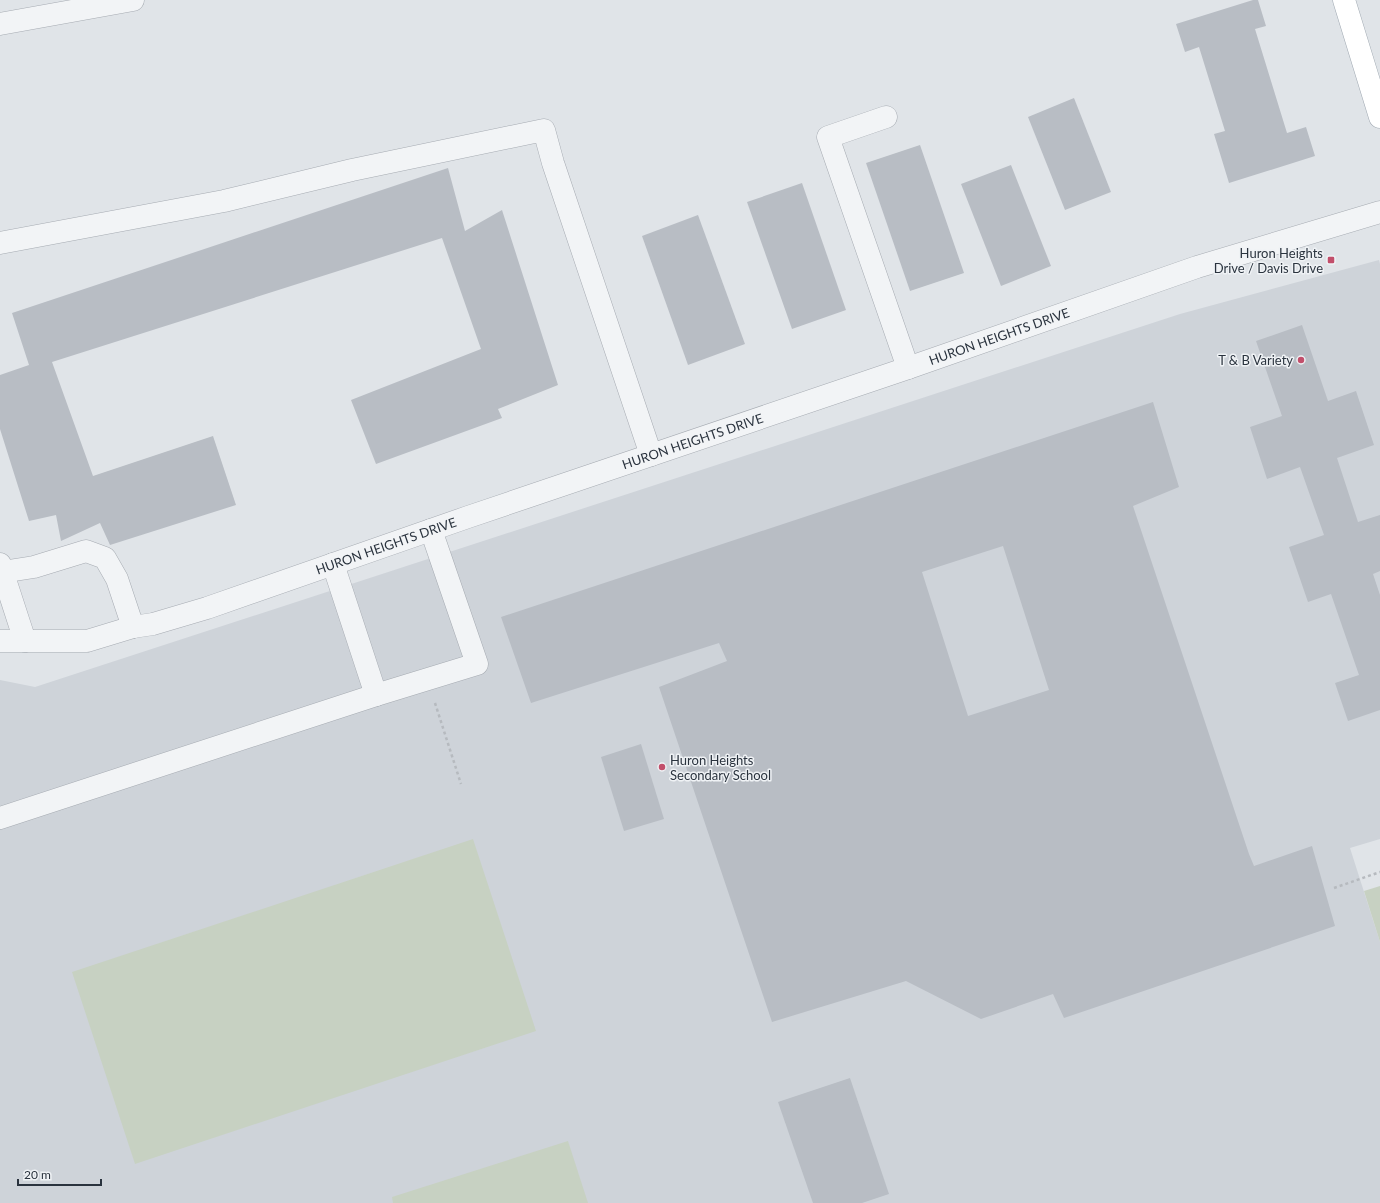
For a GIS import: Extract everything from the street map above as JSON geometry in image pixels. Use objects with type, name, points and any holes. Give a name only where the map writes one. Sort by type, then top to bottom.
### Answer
[{"type":"main road","points":[[1344,0],[1380,118]]},
{"type":"street","points":[[0,24],[133,0]]},
{"type":"street","points":[[886,117],[828,137],[908,368]]},
{"type":"street","points":[[0,243],[224,201],[352,170],[544,130],[553,163],[651,455]]},
{"type":"street","name":"HURON HEIGHTS DRIVE","points":[[0,641],[87,641],[133,627],[153,624],[207,608],[431,530],[908,368],[1197,267],[1380,212]]},
{"type":"street","points":[[0,818],[376,695],[477,664],[431,530]]},
{"type":"street","points":[[25,641],[1,568],[34,567],[86,551],[104,558],[117,579],[133,627]]},
{"type":"street","points":[[333,564],[376,695]]},
{"type":"path","points":[[441,722],[461,784]]},
{"type":"path","points":[[1334,888],[1380,872]]},
{"type":"shaded area","name":"Huron Heights Secondary School","points":[[1379,260],[1380,839],[1350,848],[1380,942],[1380,1203],[0,1203],[0,680],[35,687],[1180,314]]},
{"type":"green space","points":[[473,839],[536,1031],[135,1164],[72,972]]},
{"type":"green space","points":[[1380,886],[1380,942],[1364,891]]},
{"type":"green space","points":[[568,1141],[588,1203],[393,1203],[392,1197]]},
{"type":"building","points":[[1253,0],[1258,0],[1266,26],[1255,29],[1287,133],[1306,127],[1315,156],[1229,183],[1214,134],[1225,131],[1199,47],[1185,52],[1176,24]]},
{"type":"building","points":[[1074,98],[1111,192],[1065,210],[1028,117]]},
{"type":"building","points":[[920,145],[964,273],[910,291],[866,163]]},
{"type":"building","points":[[1011,165],[1051,266],[1001,286],[961,184]]},
{"type":"building","points":[[448,168],[465,231],[502,210],[558,385],[498,409],[502,418],[376,464],[351,400],[481,349],[442,238],[52,362],[93,476],[213,436],[236,505],[110,545],[100,523],[61,541],[56,515],[29,521],[0,429],[0,375],[29,365],[12,313]]},
{"type":"building","points":[[802,183],[846,310],[792,329],[747,202]]},
{"type":"building","points":[[698,215],[745,344],[688,365],[642,236]]},
{"type":"building","points":[[1302,325],[1328,401],[1356,391],[1374,445],[1337,458],[1358,522],[1380,515],[1380,571],[1373,574],[1380,595],[1380,710],[1348,721],[1335,683],[1359,675],[1331,594],[1308,602],[1289,547],[1324,535],[1300,467],[1267,479],[1250,427],[1282,416],[1256,341]]},
{"type":"building","points":[[1153,402],[1179,487],[1133,506],[1249,854],[1254,866],[1312,846],[1335,926],[1064,1018],[1053,994],[981,1019],[906,981],[772,1022],[659,687],[727,661],[719,643],[531,703],[501,617]],"holes":[[[1003,546],[1049,690],[968,716],[922,572]]]},
{"type":"building","points":[[641,744],[664,819],[624,831],[601,757]]},
{"type":"building","points":[[850,1078],[889,1194],[862,1203],[813,1203],[778,1102]]},
{"type":"place","name":"Huron Heights Drive / Davis Drive","points":[[1331,260]]},
{"type":"place","name":"T & B Variety","points":[[1301,360]]},
{"type":"place","name":"Huron Heights Secondary School","points":[[662,767]]}]
